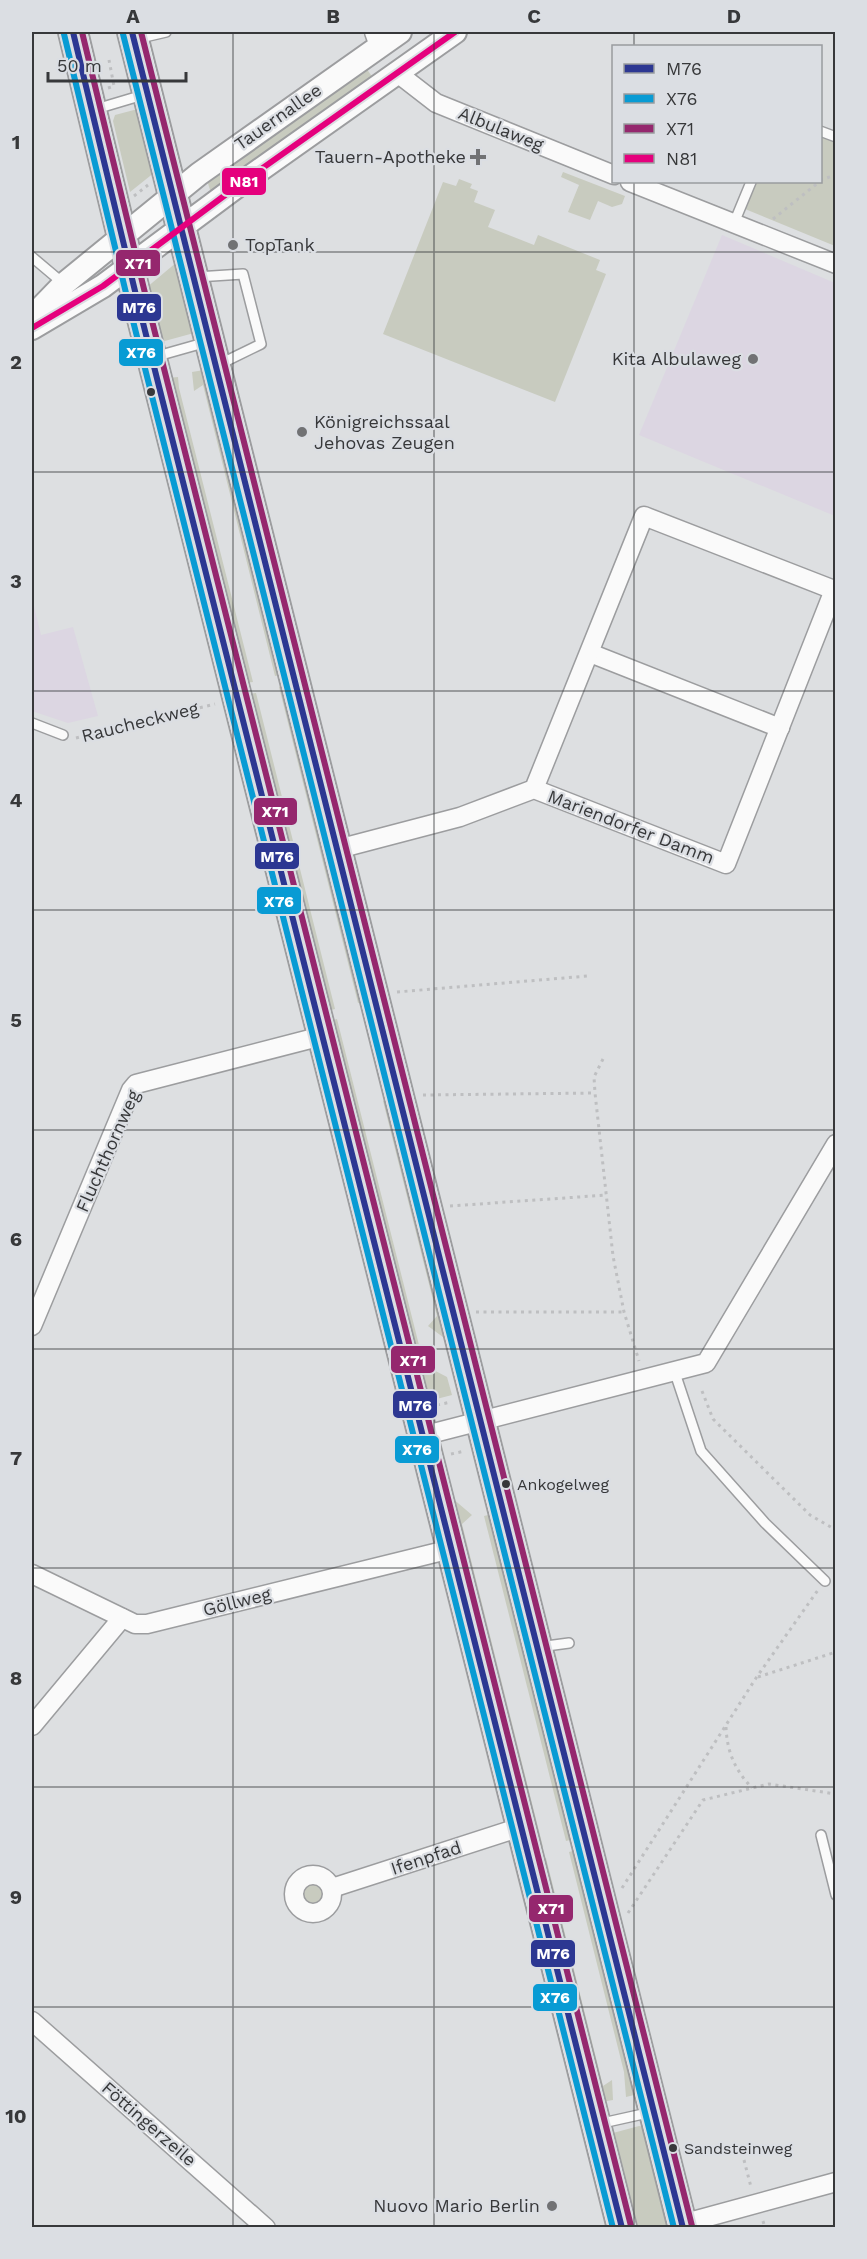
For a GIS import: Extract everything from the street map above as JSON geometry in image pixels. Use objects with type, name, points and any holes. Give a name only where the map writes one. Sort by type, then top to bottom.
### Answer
[{"type":"main road","points":[[72,32],[621,2228]]},
{"type":"main road","points":[[133,36],[148,94],[165,186],[181,228],[194,277],[683,2226]]},
{"type":"street","name":"Tauernallee","points":[[32,317],[64,284],[122,236],[165,186],[259,130],[377,39],[400,32]]},
{"type":"street","name":"Tauernallee","points":[[32,328],[97,290],[396,72],[455,32]]},
{"type":"street","points":[[377,39],[396,72]]},
{"type":"street","name":"Albulaweg","points":[[396,72],[436,103],[612,174]]},
{"type":"street","points":[[632,183],[836,264]]},
{"type":"street","name":"Mariendorfer Damm","points":[[338,849],[460,817],[534,789],[726,864],[834,590],[644,516],[534,789]]},
{"type":"street","points":[[590,653],[780,728]]},
{"type":"street","name":"Fluchthornweg","points":[[32,1326],[131,1090],[136,1084],[322,1036]]},
{"type":"street","points":[[422,1436],[706,1364],[836,1144]]},
{"type":"street","name":"Göllweg","points":[[32,1574],[135,1624],[147,1624],[451,1549]]},
{"type":"street","points":[[32,1726],[122,1618]]},
{"type":"street","name":"Ifenpfad","points":[[332,1888],[521,1827]]},
{"type":"street","name":"Föttingerzeile","points":[[32,2021],[266,2228]]},
{"type":"street","points":[[683,2226],[836,2182]]},
{"type":"lane","points":[[133,36],[166,32]]},
{"type":"lane","points":[[93,110],[148,94]]},
{"type":"lane","points":[[734,224],[751,183]]},
{"type":"lane","points":[[32,256],[64,284]]},
{"type":"lane","points":[[152,357],[213,354],[261,344],[243,274],[194,277]]},
{"type":"lane","name":"Raucheckweg","points":[[32,723],[63,735]]},
{"type":"lane","points":[[675,1373],[701,1451],[765,1523],[825,1581]]},
{"type":"lane","points":[[537,1647],[569,1643]]},
{"type":"lane","points":[[821,1835],[836,1895]]},
{"type":"lane","points":[[596,2125],[654,2111]]},
{"type":"path","points":[[109,60],[114,86]]},
{"type":"path","points":[[767,223],[817,183]]},
{"type":"path","points":[[132,197],[165,186]]},
{"type":"path","name":"Raucheckweg","points":[[63,735],[74,739],[216,704]]},
{"type":"path","points":[[395,992],[588,976]]},
{"type":"path","points":[[603,1059],[594,1077],[613,1256],[624,1312],[639,1361]]},
{"type":"path","points":[[422,1095],[595,1093]]},
{"type":"path","points":[[449,1206],[607,1195]]},
{"type":"path","points":[[476,1312],[624,1312]]},
{"type":"path","points":[[702,1391],[713,1419],[810,1515],[836,1530]]},
{"type":"path","points":[[427,1408],[454,1401]]},
{"type":"path","points":[[448,1455],[466,1450]]},
{"type":"path","points":[[621,1889],[756,1678],[825,1581]]},
{"type":"path","points":[[756,1678],[836,1652]]},
{"type":"path","points":[[726,1725],[732,1761],[752,1788]]},
{"type":"path","points":[[627,1915],[703,1800],[769,1784],[836,1794]]},
{"type":"path","points":[[744,2160],[751,2187]]},
{"type":"path","points":[[763,2221],[765,2228]]},
{"type":"shaded area","points":[[364,65],[373,78],[211,193],[206,177]]},
{"type":"shaded area","points":[[138,110],[155,172],[130,192],[113,121],[115,115]]},
{"type":"shaded area","points":[[822,136],[835,142],[835,246],[745,209],[756,183],[822,183]]},
{"type":"shaded area","points":[[563,172],[625,196],[622,204],[612,207],[598,201],[590,220],[568,212],[579,185],[561,177]]},
{"type":"shaded area","points":[[459,179],[472,184],[470,188],[478,191],[474,202],[495,210],[488,227],[534,245],[538,235],[600,260],[596,270],[606,274],[555,402],[383,334],[443,182],[456,186]]},
{"type":"shaded area","name":"Kita Albulaweg","points":[[722,235],[835,283],[835,516],[639,435]]},
{"type":"shaded area","points":[[177,262],[194,333],[161,342],[146,288]]},
{"type":"shaded area","points":[[204,370],[281,675],[275,676],[203,385],[194,391],[192,372]]},
{"type":"shaded area","points":[[178,377],[253,682],[245,683],[168,378]]},
{"type":"shaded area","points":[[32,598],[41,635],[73,627],[98,716],[68,723],[32,711]]},
{"type":"shaded area","points":[[284,685],[364,1002],[358,1003],[279,687]]},
{"type":"shaded area","points":[[256,693],[335,1009],[327,1011],[248,694]]},
{"type":"shaded area","points":[[337,1019],[424,1365],[447,1377],[452,1395],[425,1402],[330,1021]]},
{"type":"shaded area","points":[[388,1100],[447,1340],[428,1326],[437,1316],[383,1101]]},
{"type":"shaded area","points":[[452,1498],[472,1515],[462,1524],[543,1847],[537,1848]]},
{"type":"shaded area","points":[[492,1514],[574,1839],[566,1841],[484,1516]]},
{"type":"shaded area","points":[[576,1850],[638,2094],[626,2097],[624,2072],[569,1852]]},
{"type":"shaded area","points":[[546,1858],[603,2086],[612,2080],[613,2100],[601,2102],[540,1859]]},
{"type":"shaded area","points":[[313,1884],[321,1887],[324,1895],[321,1903],[313,1906],[305,1903],[302,1895],[305,1887]]},
{"type":"shaded area","points":[[639,2126],[645,2127],[672,2227],[633,2227],[613,2133]]},
{"type":"transit line","name":"M76","points":[[73,32],[135,291],[622,2228]]},
{"type":"transit line","name":"X71","points":[[82,32],[144,289],[631,2226]]},
{"type":"transit line","name":"M76","points":[[132,32],[683,2228]]},
{"type":"transit line","name":"X71","points":[[141,32],[692,2226]]},
{"type":"transit line","name":"N81","points":[[32,328],[103,286],[240,184],[455,32]]},
{"type":"transit line","name":"X76","points":[[64,34],[126,293],[613,2228]]},
{"type":"transit line","name":"X76","points":[[123,34],[674,2228]]},
{"type":"place","name":"Tauern-Apotheke","points":[[478,157]]},
{"type":"place","name":"TopTank","points":[[233,245]]},
{"type":"place","name":"Kita Albulaweg","points":[[753,359]]},
{"type":"place","name":"Königreichssaal Jehovas Zeugen","points":[[302,432]]},
{"type":"place","name":"Ankogelweg","points":[[506,1484]]},
{"type":"place","name":"Sandsteinweg","points":[[673,2148]]},
{"type":"place","name":"Nuovo Mario Berlin","points":[[552,2206]]}]
